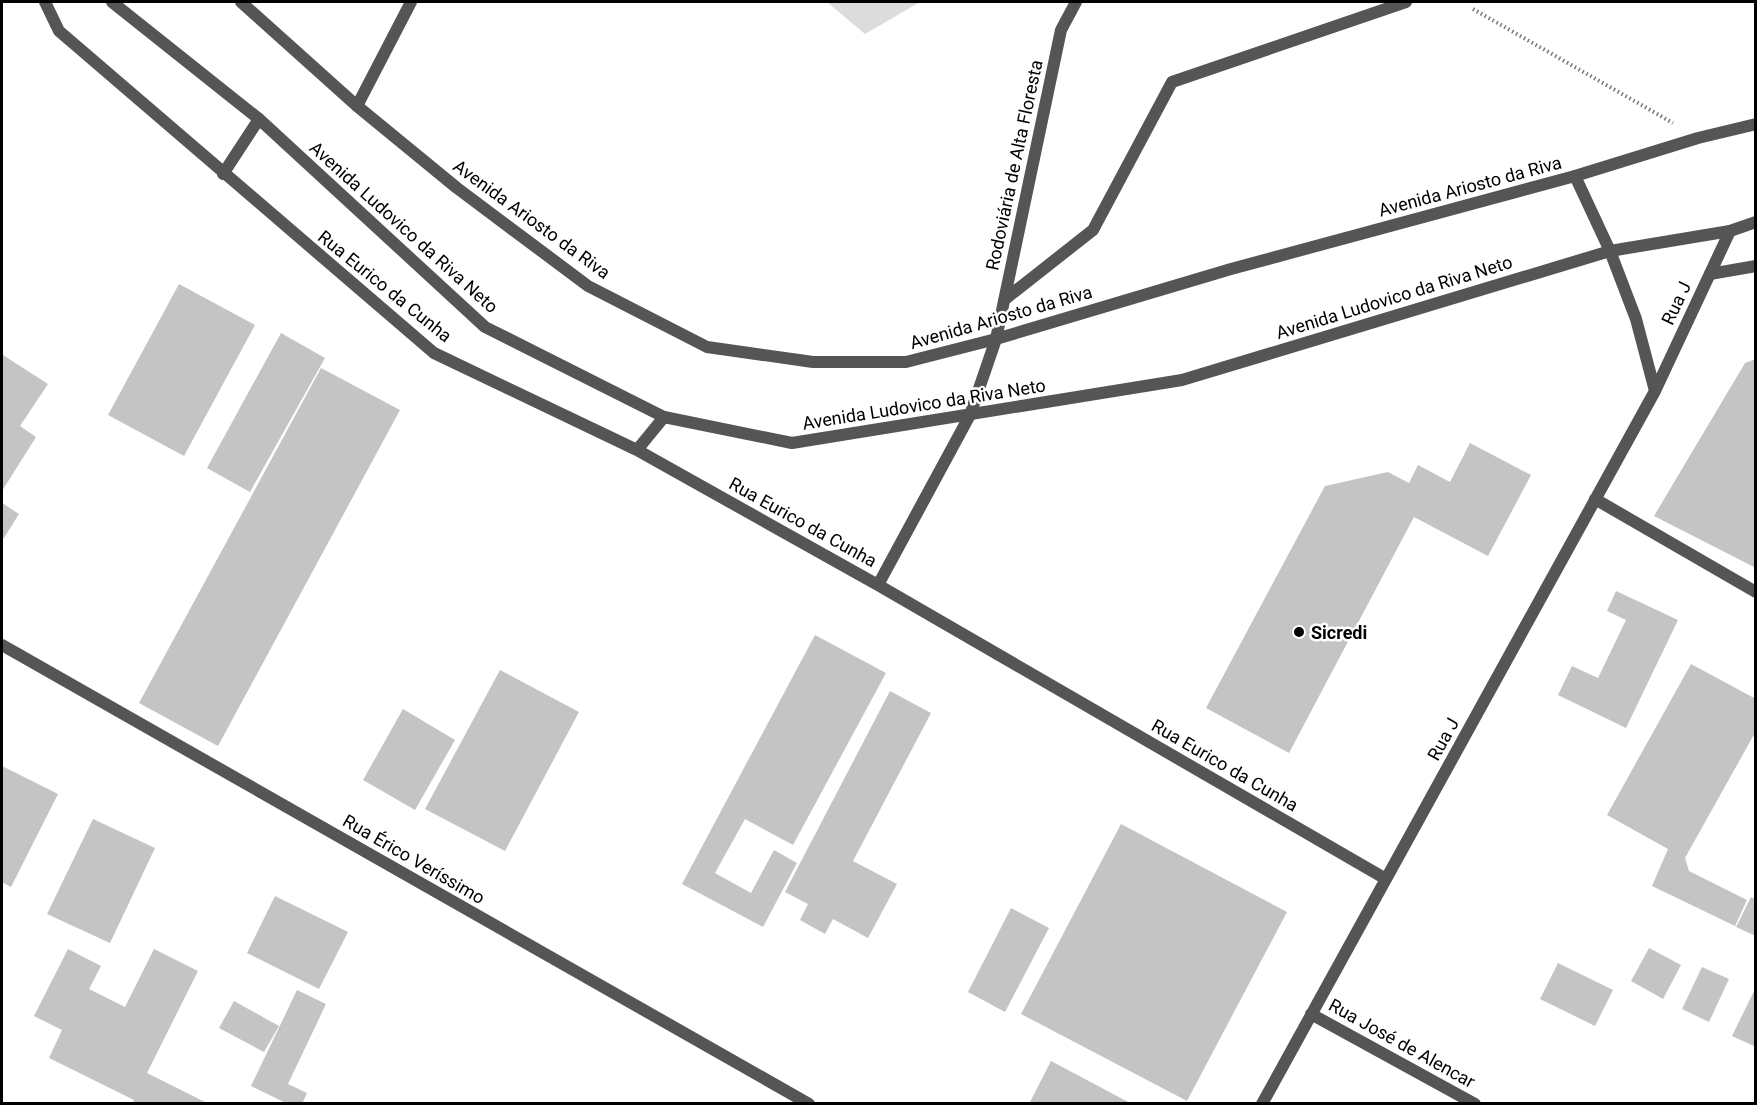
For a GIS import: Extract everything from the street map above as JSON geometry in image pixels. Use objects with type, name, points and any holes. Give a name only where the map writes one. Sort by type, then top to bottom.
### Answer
[{"type":"street","name":"Rua Eurico da Cunha","points":[[45,2],[59,31],[434,353],[637,450],[878,585],[1386,879]]},
{"type":"street","name":"Avenida Ludovico da Riva Neto","points":[[112,2],[259,119],[484,327],[664,417],[792,443],[1182,380],[1610,251],[1730,231],[1755,222]]},
{"type":"street","name":"Avenida Ariosto da Riva","points":[[241,2],[357,106],[457,188],[588,286],[707,347],[813,362],[906,362],[996,339],[1231,269],[1575,177],[1698,138],[1755,124]]},
{"type":"street","points":[[357,106],[411,2]]},
{"type":"street","name":"Rodoviária de Alta Floresta","points":[[878,585],[970,415],[996,339],[1061,30],[1076,2]]},
{"type":"street","points":[[1004,300],[1093,230],[1172,82],[1406,2]]},
{"type":"street","points":[[223,174],[259,119]]},
{"type":"street","name":"Rua J","points":[[1575,177],[1610,251],[1636,319],[1655,391]]},
{"type":"street","name":"Rua J","points":[[1262,1104],[1655,391],[1730,231]]},
{"type":"street","points":[[1710,274],[1755,266]]},
{"type":"street","points":[[637,450],[664,417]]},
{"type":"street","points":[[1595,499],[1755,592]]},
{"type":"street","name":"Rua Érico Veríssimo","points":[[2,645],[809,1104]]},
{"type":"street","name":"Rua José de Alencar","points":[[1311,1014],[1475,1104]]},
{"type":"path","points":[[1473,9],[1698,138]]},
{"type":"shaded area","points":[[827,2],[920,2],[865,34]]},
{"type":"building","points":[[179,284],[255,325],[184,456],[108,415]]},
{"type":"building","points":[[281,333],[325,358],[250,492],[207,468]]},
{"type":"building","points":[[3,355],[48,384],[20,426],[36,437],[2,491]]},
{"type":"building","points":[[1756,359],[1756,568],[1654,516],[1745,363]]},
{"type":"building","points":[[321,368],[400,410],[218,746],[139,703]]},
{"type":"building","name":"Sicredi","points":[[1470,443],[1531,475],[1488,556],[1414,517],[1289,753],[1206,708],[1325,486],[1388,472],[1409,483],[1418,465],[1450,482]]},
{"type":"building","points":[[2,503],[19,514],[2,541]]},
{"type":"building","points":[[1616,591],[1678,620],[1626,728],[1558,695],[1572,666],[1598,678],[1626,620],[1607,611]]},
{"type":"building","points":[[815,635],[886,673],[793,845],[745,819],[715,873],[751,893],[774,850],[797,863],[763,927],[682,884]]},
{"type":"building","points":[[1691,664],[1756,699],[1756,731],[1685,858],[1689,871],[1747,900],[1735,926],[1652,886],[1668,849],[1607,815]]},
{"type":"building","points":[[500,670],[579,712],[505,851],[425,809]]},
{"type":"building","points":[[890,691],[931,713],[853,861],[897,884],[868,938],[833,919],[825,934],[800,920],[808,904],[785,892]]},
{"type":"building","points":[[403,709],[455,740],[415,810],[363,780]]},
{"type":"building","points":[[2,766],[58,794],[11,887],[2,882]]},
{"type":"building","points":[[93,819],[155,848],[110,943],[47,914]]},
{"type":"building","points":[[1121,824],[1287,912],[1187,1101],[1021,1014]]},
{"type":"building","points":[[275,896],[348,932],[319,989],[247,953]]},
{"type":"building","points":[[1751,897],[1756,900],[1756,936],[1736,927]]},
{"type":"building","points":[[1011,908],[1049,928],[1005,1012],[968,992]]},
{"type":"building","points":[[1649,948],[1681,965],[1663,999],[1631,981]]},
{"type":"building","points":[[68,949],[101,966],[89,989],[125,1007],[154,949],[198,971],[147,1073],[209,1104],[132,1104],[134,1100],[49,1058],[62,1030],[34,1016]]},
{"type":"building","points":[[1558,963],[1613,990],[1595,1026],[1540,999]]},
{"type":"building","points":[[1702,967],[1729,979],[1709,1022],[1682,1009]]},
{"type":"building","points":[[1756,987],[1756,1047],[1732,1036]]},
{"type":"building","points":[[297,990],[326,1004],[288,1084],[307,1093],[302,1104],[288,1104],[251,1086]]},
{"type":"building","points":[[234,1001],[279,1026],[264,1052],[219,1028]]},
{"type":"building","points":[[1051,1061],[1132,1104],[1029,1104]]},
{"type":"place","name":"Sicredi","points":[[1299,632]]}]
